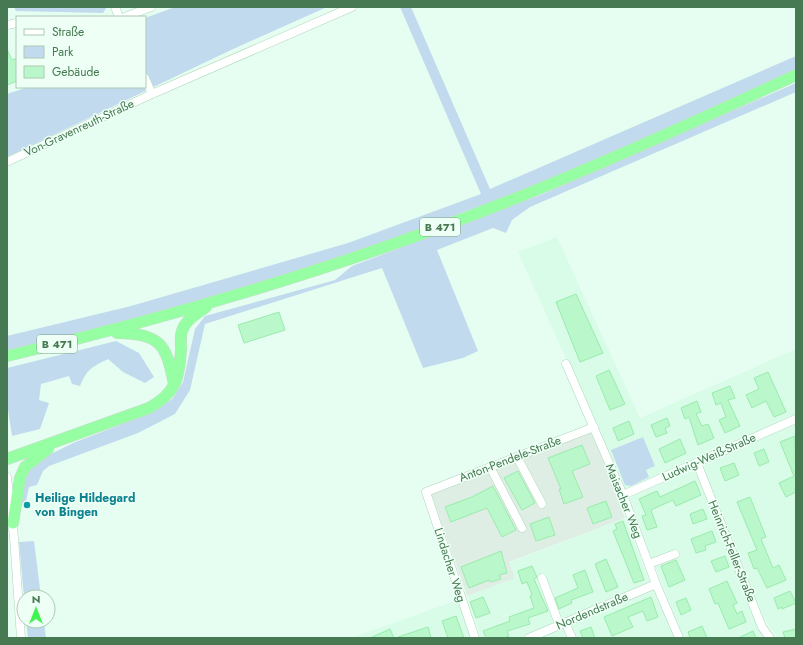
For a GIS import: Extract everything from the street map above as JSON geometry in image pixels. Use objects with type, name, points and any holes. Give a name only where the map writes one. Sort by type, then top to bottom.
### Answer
[{"type":"highway","name":"B 471","points":[[7,356],[108,332],[211,303],[285,281],[397,243],[541,188],[796,75]]},
{"type":"highway","points":[[7,459],[149,408],[162,401],[170,392],[179,372],[182,331],[188,321],[211,303]]},
{"type":"highway","points":[[108,332],[145,335],[159,343],[167,354],[174,385]]},
{"type":"highway","points":[[13,523],[20,478],[25,467],[56,442]]},
{"type":"street","points":[[128,16],[151,7]]},
{"type":"street","name":"Von-Gravenreuth-Straße","points":[[7,162],[152,94],[352,7]]},
{"type":"street","points":[[146,80],[152,94]]},
{"type":"street","name":"Maisacher Weg","points":[[566,364],[623,495],[656,584],[679,638]]},
{"type":"street","name":"Ludwig-Weiß-Straße","points":[[623,495],[796,420]]},
{"type":"street","name":"Anton-Pendele-Straße","points":[[426,492],[594,427]]},
{"type":"street","points":[[517,456],[542,504]]},
{"type":"street","name":"Heinrich-Feller-Straße","points":[[697,463],[762,627],[770,638]]},
{"type":"street","points":[[490,467],[522,528]]},
{"type":"street","points":[[7,477],[13,523],[21,638]]},
{"type":"street","name":"Lindacher Weg","points":[[426,492],[475,638]]},
{"type":"street","points":[[649,564],[675,554]]},
{"type":"street","points":[[542,578],[562,623],[572,638]]},
{"type":"street","name":"Nordendstraße","points":[[529,638],[656,584]]},
{"type":"shaded area","points":[[557,237],[640,418],[796,349],[796,414],[626,492],[518,252]]},
{"type":"shaded area","points":[[796,422],[796,638],[777,638],[764,618],[701,464]]},
{"type":"shaded area","points":[[592,431],[625,518],[509,562],[515,578],[467,596],[431,493]]},
{"type":"shaded area","points":[[696,468],[765,638],[684,638],[680,630],[628,498]]},
{"type":"shaded area","points":[[625,518],[650,582],[520,638],[481,638],[467,596],[515,578],[509,563]]},
{"type":"shaded area","points":[[654,589],[675,638],[577,638],[571,624]]},
{"type":"shaded area","points":[[458,600],[471,638],[351,638]]},
{"type":"shaded area","points":[[562,627],[566,638],[535,638]]},
{"type":"green space","points":[[14,7],[107,7],[103,13],[16,11]]},
{"type":"green space","points":[[175,7],[327,7],[231,50],[7,157],[7,94],[25,88],[146,88],[146,18]]},
{"type":"green space","points":[[400,7],[411,7],[490,189],[796,56],[796,71],[538,184],[346,256],[217,297],[7,352],[7,336],[131,306],[348,243],[481,194]]},
{"type":"green space","points":[[796,83],[796,92],[530,207],[512,220],[506,233],[493,228],[437,250],[478,351],[463,358],[423,368],[382,268],[205,324],[190,390],[175,414],[138,433],[49,466],[43,471],[37,485],[29,487],[25,505],[21,507],[26,471],[47,456],[73,443],[151,413],[172,399],[183,382],[195,329],[205,316],[335,280],[352,266],[543,194]]},
{"type":"green space","points":[[116,341],[139,353],[154,377],[145,383],[123,372],[108,359],[91,369],[85,376],[80,386],[72,384],[69,376],[41,384],[39,400],[49,403],[40,429],[12,436],[7,403],[7,368]]},
{"type":"green space","points":[[643,437],[655,466],[646,470],[649,477],[631,486],[625,485],[611,450]]},
{"type":"green space","points":[[34,541],[40,589],[23,589],[19,542]]},
{"type":"green space","points":[[27,629],[45,629],[46,638],[28,638]]},
{"type":"building","points":[[7,49],[12,60],[16,58],[16,81],[7,85]]},
{"type":"building","points":[[576,294],[603,353],[580,362],[556,302]]},
{"type":"building","points":[[279,312],[285,330],[244,343],[238,325]]},
{"type":"building","points":[[609,370],[625,404],[610,410],[596,376]]},
{"type":"building","points":[[768,372],[786,412],[774,417],[766,401],[752,408],[746,395],[759,389],[754,378]]},
{"type":"building","points":[[730,386],[735,398],[728,400],[740,426],[725,433],[719,420],[726,417],[721,403],[716,405],[712,393]]},
{"type":"building","points":[[697,401],[701,412],[696,414],[702,426],[708,424],[714,438],[698,445],[689,417],[685,419],[681,408]]},
{"type":"building","points":[[667,418],[670,426],[665,428],[667,433],[656,437],[651,425]]},
{"type":"building","points":[[629,421],[634,434],[618,441],[613,428]]},
{"type":"building","points":[[795,436],[796,492],[786,497],[779,483],[794,476],[780,442]]},
{"type":"building","points":[[680,439],[686,453],[665,463],[659,449]]},
{"type":"building","points":[[582,445],[590,464],[572,471],[583,497],[564,504],[559,489],[561,489],[548,458]]},
{"type":"building","points":[[764,449],[769,462],[759,466],[754,453]]},
{"type":"building","points":[[734,463],[739,475],[725,481],[720,468]]},
{"type":"building","points":[[518,471],[535,503],[522,510],[504,478]]},
{"type":"building","points":[[695,481],[701,495],[676,506],[673,500],[651,510],[657,527],[647,530],[642,516],[646,515],[639,499],[657,491],[660,497]]},
{"type":"building","points":[[493,486],[516,530],[502,537],[487,508],[451,522],[445,507],[472,497]]},
{"type":"building","points":[[750,497],[766,537],[761,539],[773,568],[779,565],[786,580],[767,588],[757,568],[754,569],[748,553],[757,550],[737,502]]},
{"type":"building","points":[[606,501],[612,517],[593,524],[587,508]]},
{"type":"building","points":[[703,509],[707,519],[693,524],[690,514]]},
{"type":"building","points":[[549,517],[555,535],[536,541],[530,524]]},
{"type":"building","points":[[623,521],[644,580],[634,583],[613,531],[617,529],[615,524]]},
{"type":"building","points":[[712,531],[716,542],[705,546],[706,550],[696,553],[691,539]]},
{"type":"building","points":[[501,551],[507,573],[499,575],[501,579],[490,582],[489,580],[469,588],[461,567]]},
{"type":"building","points":[[725,556],[729,567],[716,572],[711,561]]},
{"type":"building","points":[[606,559],[618,587],[606,592],[595,564]]},
{"type":"building","points":[[676,560],[685,580],[669,587],[661,566]]},
{"type":"building","points":[[532,566],[537,577],[534,579],[548,611],[528,618],[530,624],[507,631],[509,636],[504,638],[486,638],[483,631],[510,621],[509,617],[534,608],[530,596],[532,595],[527,582],[522,584],[518,571]]},
{"type":"building","points":[[585,570],[593,592],[571,600],[572,603],[559,609],[555,598],[578,588],[573,575]]},
{"type":"building","points":[[727,581],[737,603],[733,605],[737,614],[742,611],[746,622],[729,629],[718,603],[715,604],[709,589]]},
{"type":"building","points":[[790,591],[796,603],[782,609],[782,607],[778,609],[774,598]]},
{"type":"building","points":[[483,597],[490,613],[476,618],[470,602]]},
{"type":"building","points":[[651,597],[658,617],[647,621],[643,611],[628,617],[633,627],[612,636],[604,617]]},
{"type":"building","points":[[686,598],[691,610],[681,615],[676,602]]},
{"type":"building","points":[[456,616],[464,638],[448,638],[442,621]]},
{"type":"building","points":[[702,626],[707,638],[690,638],[688,632]]},
{"type":"building","points":[[428,627],[431,638],[398,637]]},
{"type":"building","points":[[591,627],[595,638],[583,638],[580,631]]},
{"type":"building","points":[[390,629],[394,638],[370,638]]},
{"type":"building","points":[[796,629],[796,638],[785,638],[783,632]]},
{"type":"building","points":[[753,631],[756,638],[738,638]]},
{"type":"place","name":"Heilige Hildegard von Bingen","points":[[27,505]]}]
